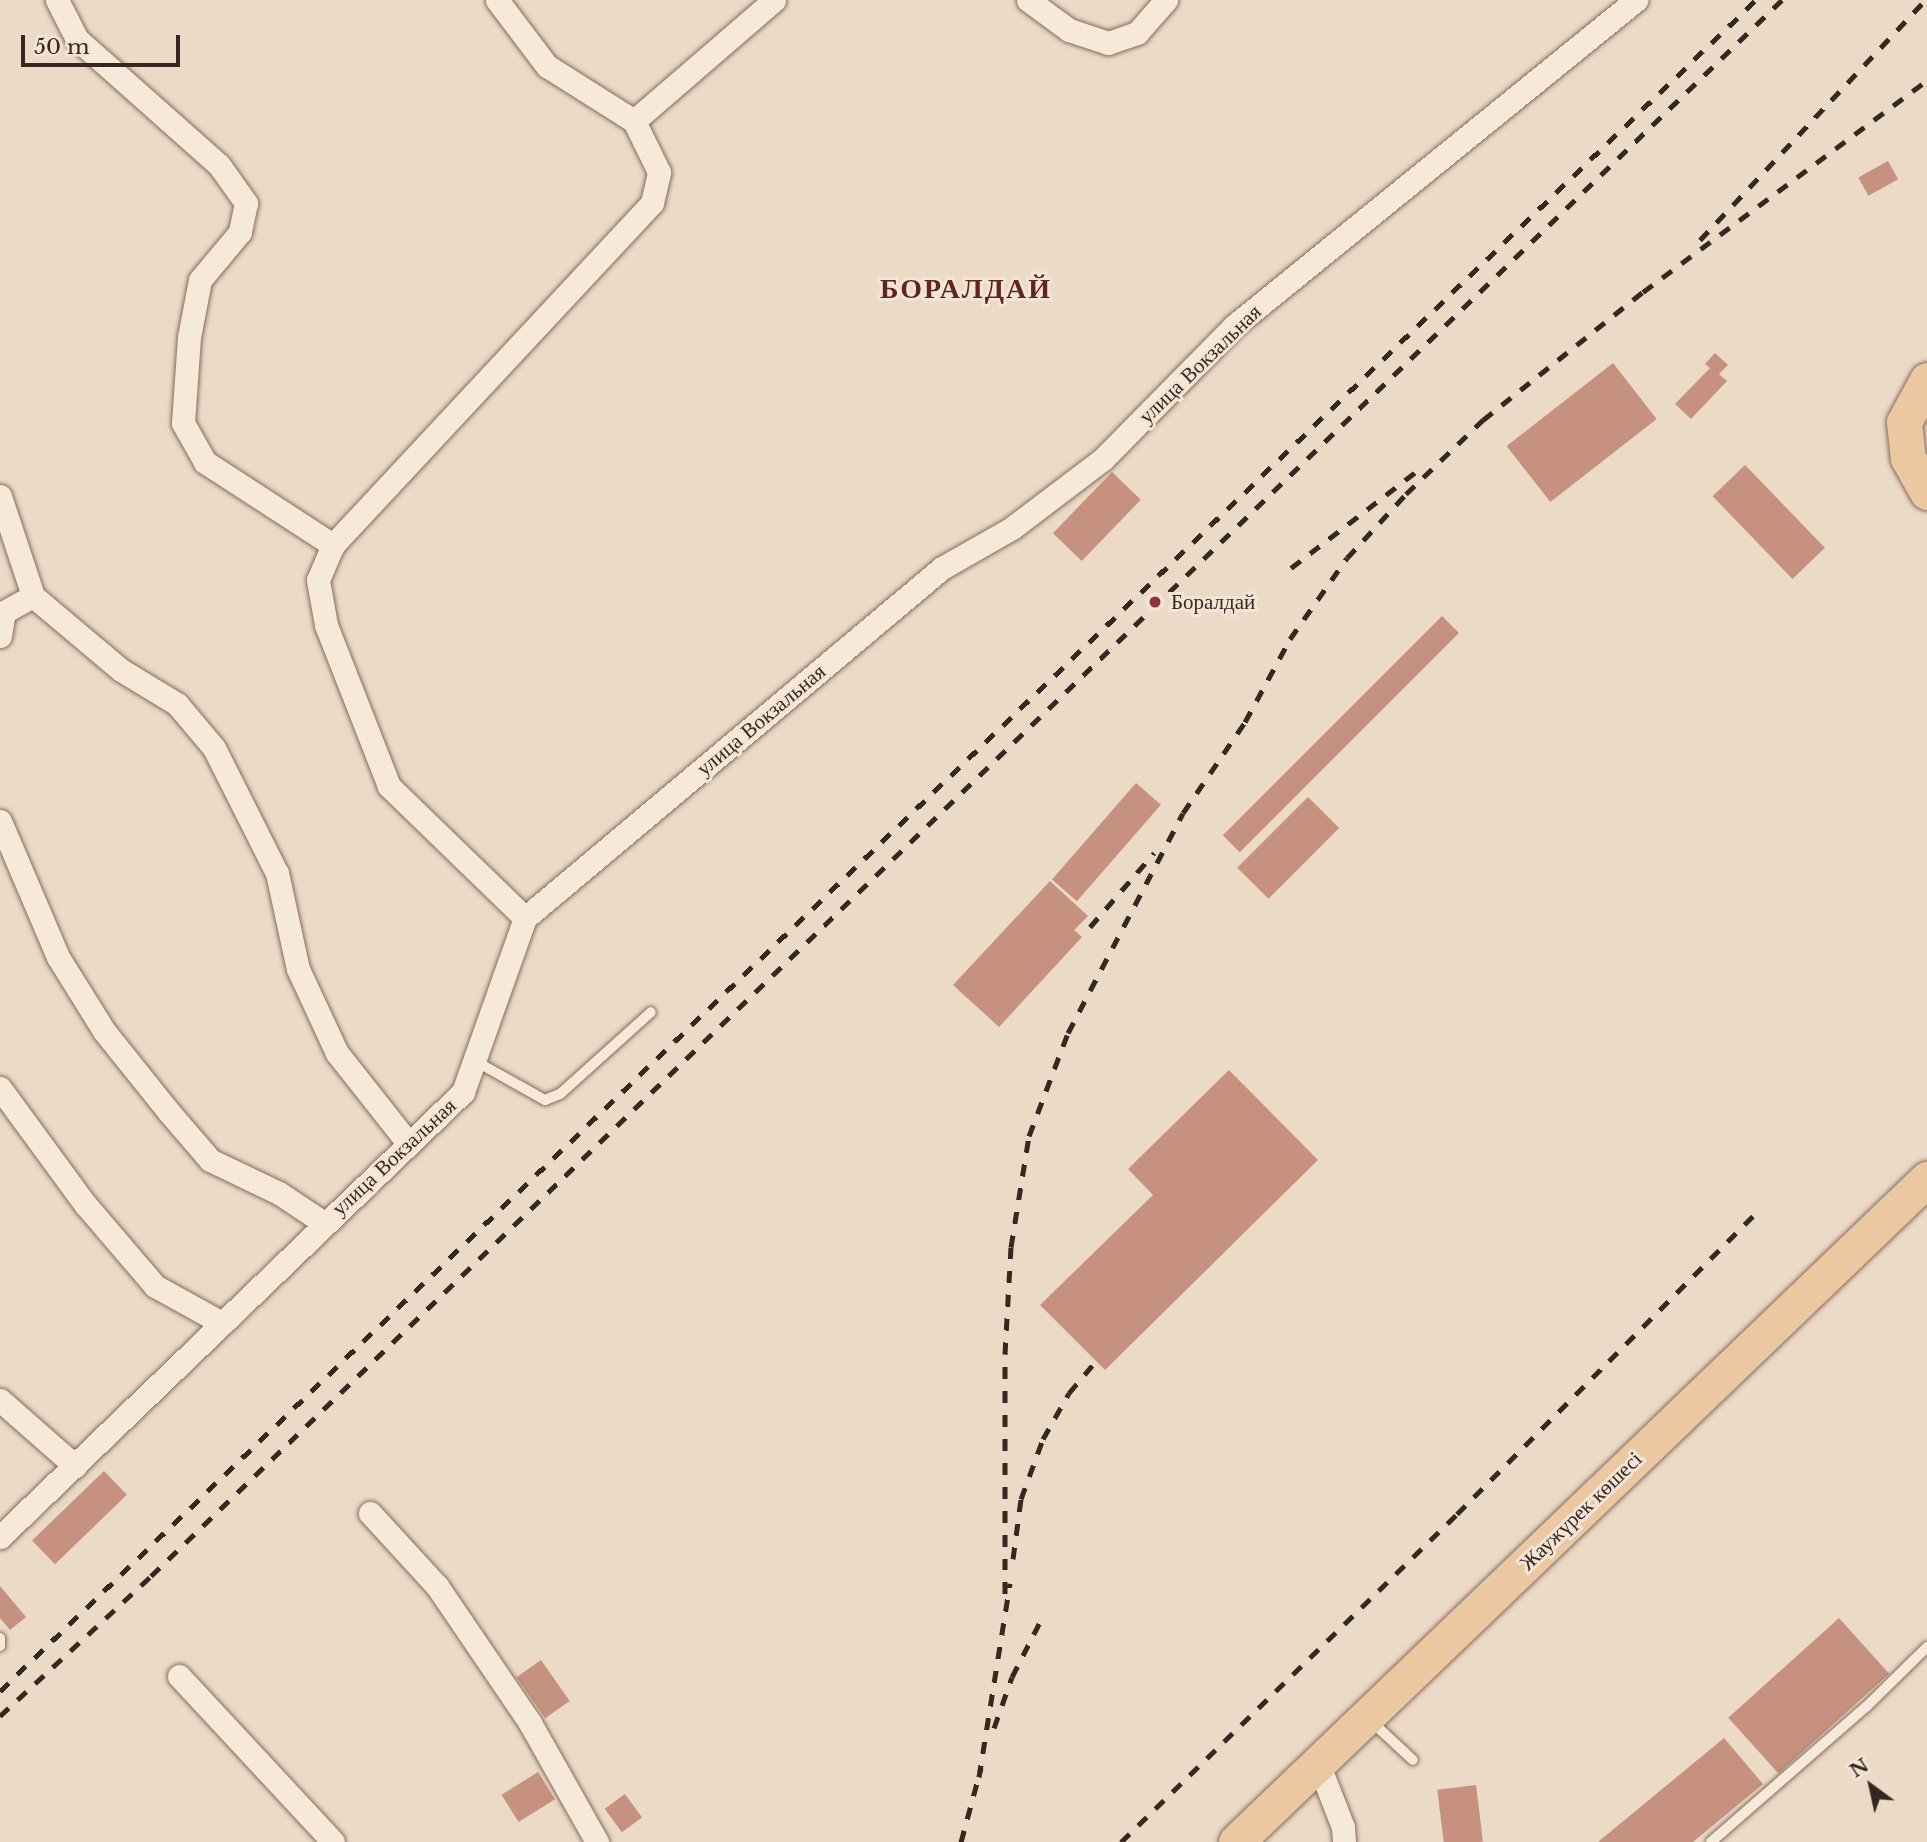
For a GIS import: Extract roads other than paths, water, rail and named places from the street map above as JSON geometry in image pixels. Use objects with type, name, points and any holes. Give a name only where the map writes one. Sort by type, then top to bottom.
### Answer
[{"type":"main road","points":[[1927,380],[1904,422],[1908,458],[1927,492]]},
{"type":"main road","name":"Жаужүрек көшесі","points":[[1236,1842],[1927,1179]]},
{"type":"street","points":[[57,0],[77,39],[219,165],[246,202],[240,232],[200,280],[189,337],[183,423],[205,463],[333,545]]},
{"type":"street","points":[[497,0],[547,66],[634,121],[659,172],[652,203],[333,545],[318,580],[326,625],[389,786],[525,918]]},
{"type":"street","points":[[634,121],[775,0]]},
{"type":"street","points":[[1028,0],[1069,30],[1108,43],[1137,33],[1166,0]]},
{"type":"street","name":"улица Вокзальная","points":[[0,1537],[463,1092],[477,1062],[525,918],[942,568],[1012,528],[1102,459],[1234,326],[1636,0]]},
{"type":"street","points":[[0,496],[33,596],[121,670],[177,704],[214,748],[278,873],[298,969],[337,1053],[408,1143]]},
{"type":"street","points":[[0,636],[2,611],[33,596]]},
{"type":"street","points":[[2,836],[58,957],[104,1031],[168,1111],[210,1160],[279,1193],[324,1223]]},
{"type":"street","points":[[0,1088],[85,1204],[155,1286],[222,1323]]},
{"type":"street","points":[[0,1400],[75,1466]]},
{"type":"street","points":[[370,1513],[452,1609],[530,1723],[597,1842]]},
{"type":"street","points":[[179,1676],[333,1842]]},
{"type":"street","points":[[1318,1763],[1344,1842]]},
{"type":"lane","points":[[477,1062],[545,1100],[560,1094],[652,1012]]},
{"type":"lane","points":[[0,1638],[0,1646]]},
{"type":"lane","points":[[1711,1842],[1866,1707],[1927,1647]]},
{"type":"lane","points":[[1367,1717],[1413,1760]]},
{"type":"railway","points":[[0,1691],[1756,0]]},
{"type":"railway","points":[[0,1716],[151,1576],[1782,0]]},
{"type":"railway","points":[[1700,240],[1925,0]]},
{"type":"railway","points":[[1005,1594],[1005,1354],[1011,1247],[1029,1136],[1068,1033],[1183,813],[1245,722],[1290,639],[1347,558],[1406,494],[1483,420],[1643,292],[1927,80]]},
{"type":"railway","points":[[1291,568],[1422,467]]},
{"type":"railway","points":[[1090,927],[1154,853]]},
{"type":"railway","points":[[1121,1842],[1457,1514],[1753,1216]]},
{"type":"railway","points":[[1013,1559],[1021,1499],[1043,1439],[1069,1393],[1096,1361]]},
{"type":"railway","points":[[979,1777],[1010,1583]]},
{"type":"railway","points":[[994,1728],[1012,1677],[1041,1620]]},
{"type":"railway","points":[[961,1842],[981,1768]]},
{"type":"place","name":"Боралдай","points":[[1155,602]]},
{"type":"district","name":"БОРАЛДАЙ","points":[[966,289]]}]
